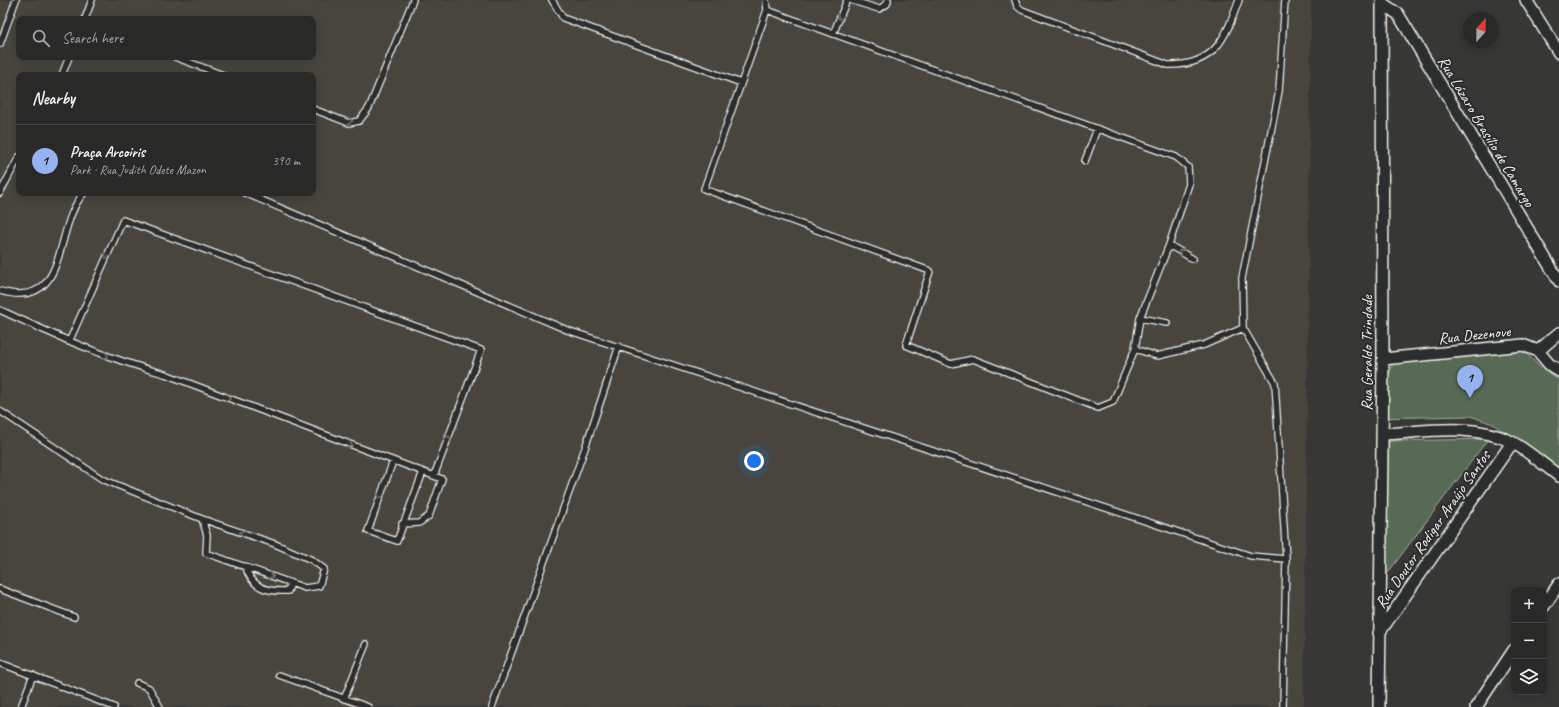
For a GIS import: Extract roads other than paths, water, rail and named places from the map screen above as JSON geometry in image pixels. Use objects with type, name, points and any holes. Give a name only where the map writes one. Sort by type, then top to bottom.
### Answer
[{"type":"street","points":[[1526,0],[1559,53]]},
{"type":"street","name":"Rua Lázaro Brasílio de Camargo","points":[[1382,2],[1398,14],[1559,281]]},
{"type":"street","name":"Rua Geraldo Trindade","points":[[1379,707],[1383,359],[1382,2]]},
{"type":"street","points":[[1559,333],[1538,351],[1549,364],[1559,372]]},
{"type":"street","name":"Rua Dezenove","points":[[1383,359],[1523,345],[1538,351]]},
{"type":"street","points":[[1382,434],[1467,430],[1490,434],[1512,442],[1559,476]]},
{"type":"street","name":"Rua Doutor Rodigar Araújo Santos","points":[[1379,633],[1512,442]]},
{"type":"street","points":[[1547,602],[1559,584]]},
{"type":"street","points":[[1476,707],[1511,654]]},
{"type":"lane","points":[[0,44],[16,0]]},
{"type":"lane","points":[[86,16],[92,0]]},
{"type":"lane","points":[[316,110],[349,123],[359,121],[369,108],[413,0]]},
{"type":"lane","points":[[552,0],[563,18],[741,82]]},
{"type":"lane","points":[[766,0],[767,10],[704,189],[930,271],[906,345],[951,364],[973,360],[1098,408],[1113,402],[1135,349],[1140,318],[1170,245],[1189,184],[1188,167],[1176,157],[767,10]]},
{"type":"lane","points":[[833,34],[847,0]]},
{"type":"lane","points":[[850,0],[879,9],[887,4],[888,0]]},
{"type":"lane","points":[[1015,0],[1017,6],[1022,10],[1168,66],[1180,66],[1205,58],[1215,50],[1230,27],[1239,0]]},
{"type":"lane","points":[[1283,707],[1284,569],[1286,559],[1275,383],[1243,328],[1242,278],[1278,91],[1285,0]]},
{"type":"lane","points":[[63,72],[68,60]]},
{"type":"lane","points":[[183,60],[215,72]]},
{"type":"lane","points":[[1085,161],[1097,129]]},
{"type":"lane","points":[[0,193],[16,163]]},
{"type":"lane","points":[[0,291],[26,294],[42,289],[53,271],[61,252],[66,227],[81,196]]},
{"type":"lane","points":[[253,196],[567,330],[1251,556],[1286,559]]},
{"type":"lane","points":[[69,342],[122,220],[481,350],[434,476]]},
{"type":"lane","points":[[1170,245],[1194,258]]},
{"type":"lane","points":[[0,310],[69,342],[124,363],[165,374],[442,479],[429,516],[419,523],[402,524]]},
{"type":"lane","points":[[1140,318],[1167,323]]},
{"type":"lane","points":[[1135,349],[1157,356],[1204,346],[1243,328]]},
{"type":"lane","points":[[492,707],[585,448],[618,346]]},
{"type":"lane","points":[[0,411],[102,479],[202,520],[281,547],[312,560],[324,569],[319,586],[305,588],[291,584],[206,553],[207,535],[202,520]]},
{"type":"lane","points":[[393,461],[368,530],[382,536],[397,541],[402,524],[423,472]]},
{"type":"lane","points":[[244,566],[249,578],[259,587],[277,592],[288,591],[291,584]]},
{"type":"lane","points":[[0,589],[74,617]]},
{"type":"lane","points":[[344,699],[366,644]]},
{"type":"lane","points":[[0,663],[33,675],[103,705],[114,707]]},
{"type":"lane","points":[[21,707],[33,675]]},
{"type":"lane","points":[[279,675],[368,707]]},
{"type":"lane","points":[[137,683],[149,688],[160,707]]},
{"type":"place","name":"Praça Arcoiris","points":[[1470,398]]}]
